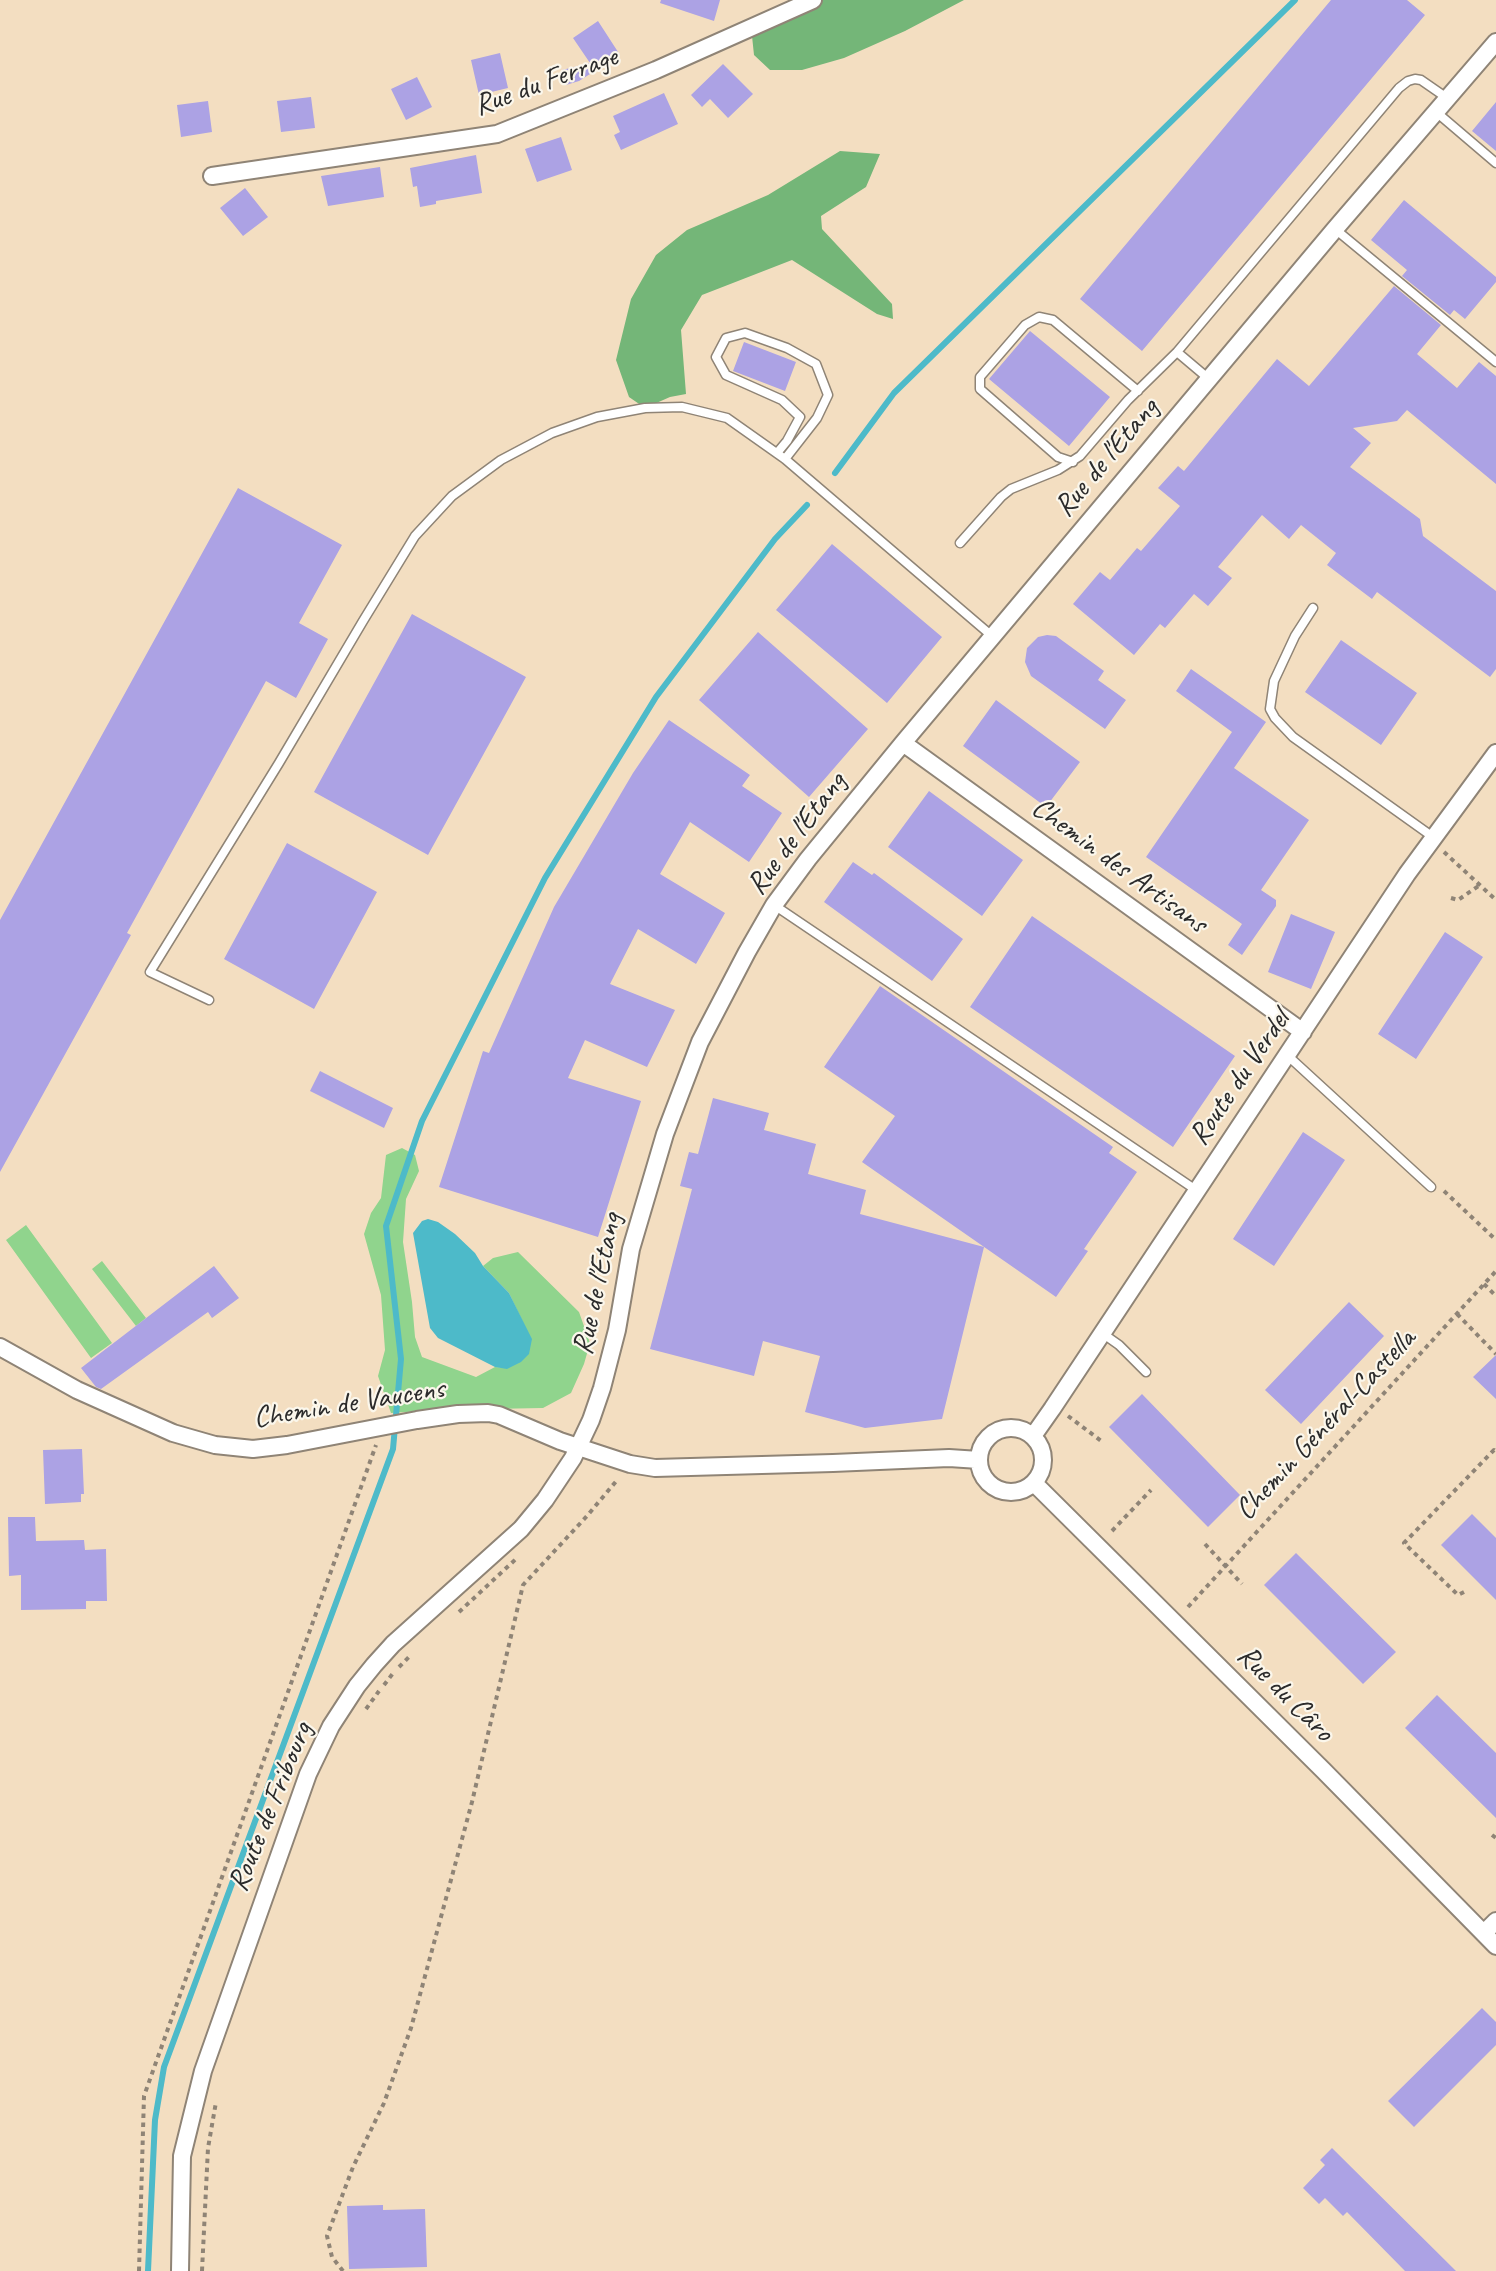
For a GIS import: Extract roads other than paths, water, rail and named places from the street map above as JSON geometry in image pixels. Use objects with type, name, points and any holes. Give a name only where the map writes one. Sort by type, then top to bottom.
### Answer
[{"type":"street","name":"Rue du Ferrage","points":[[212,176],[497,134],[656,70],[813,0]]},
{"type":"street","name":"Rue de l'Etang","points":[[578,1447],[602,1388],[617,1330],[632,1249],[665,1134],[700,1042],[723,995],[774,905],[808,859],[992,636],[1496,42]]},
{"type":"street","name":"Chemin des Artisans","points":[[903,743],[1303,1032]]},
{"type":"street","name":"Route du Verdel","points":[[1033,1436],[1433,837],[1496,753]]},
{"type":"street","name":"Chemin de Vaucens","points":[[0,1347],[77,1390],[173,1433],[215,1445],[253,1449],[287,1445],[458,1414],[499,1415],[578,1447]]},
{"type":"street","points":[[1013,1428],[1024,1430],[1033,1436],[1043,1454],[1041,1474],[1034,1483],[1018,1492],[999,1490],[985,1478],[979,1460],[980,1450],[985,1440],[993,1433],[1013,1428]]},
{"type":"street","points":[[578,1447],[630,1464],[674,1467],[949,1458],[979,1460]]},
{"type":"street","name":"Route de Fribourg","points":[[180,2271],[182,2156],[202,2071],[297,1802],[317,1752],[344,1705],[374,1665],[393,1644],[521,1529],[555,1487],[578,1447]]},
{"type":"street","name":"Rue du Câro","points":[[1034,1483],[1324,1771],[1496,1946]]},
{"type":"street","points":[[1484,1934],[1496,1921]]},
{"type":"lane","points":[[960,543],[1011,489],[1073,462],[1177,352],[1399,88],[1408,81],[1421,80],[1447,98]]},
{"type":"lane","points":[[1436,111],[1496,163]]},
{"type":"lane","points":[[1335,229],[1496,362]]},
{"type":"lane","points":[[1073,462],[1058,457],[980,389],[981,377],[1025,325],[1040,317],[1053,320],[1138,391]]},
{"type":"lane","points":[[745,333],[787,348],[816,364],[828,394],[817,418],[781,456],[800,417],[782,400],[726,375],[717,357],[726,338],[745,333]]},
{"type":"lane","points":[[1177,352],[1209,379]]},
{"type":"lane","points":[[209,1000],[150,972],[415,536],[452,496],[501,460],[552,433],[597,417],[645,408],[682,407],[727,418],[781,456],[992,636]]},
{"type":"lane","points":[[1313,608],[1294,636],[1274,681],[1270,709],[1275,718],[1293,737],[1433,837]]},
{"type":"lane","points":[[774,905],[1197,1190]]},
{"type":"lane","points":[[1287,1055],[1431,1187]]},
{"type":"lane","points":[[1102,1333],[1119,1345],[1146,1372]]},
{"type":"water","points":[[428,1219],[438,1222],[455,1234],[475,1253],[483,1266],[509,1293],[532,1339],[529,1354],[521,1362],[507,1369],[495,1367],[438,1338],[430,1328],[413,1233],[422,1221]]},
{"type":"waterway","points":[[835,473],[894,393],[1295,0]]},
{"type":"waterway","points":[[148,2271],[155,2120],[164,2067],[393,1449],[401,1359],[386,1226],[422,1121],[545,878],[656,697],[775,539],[807,505]]}]
